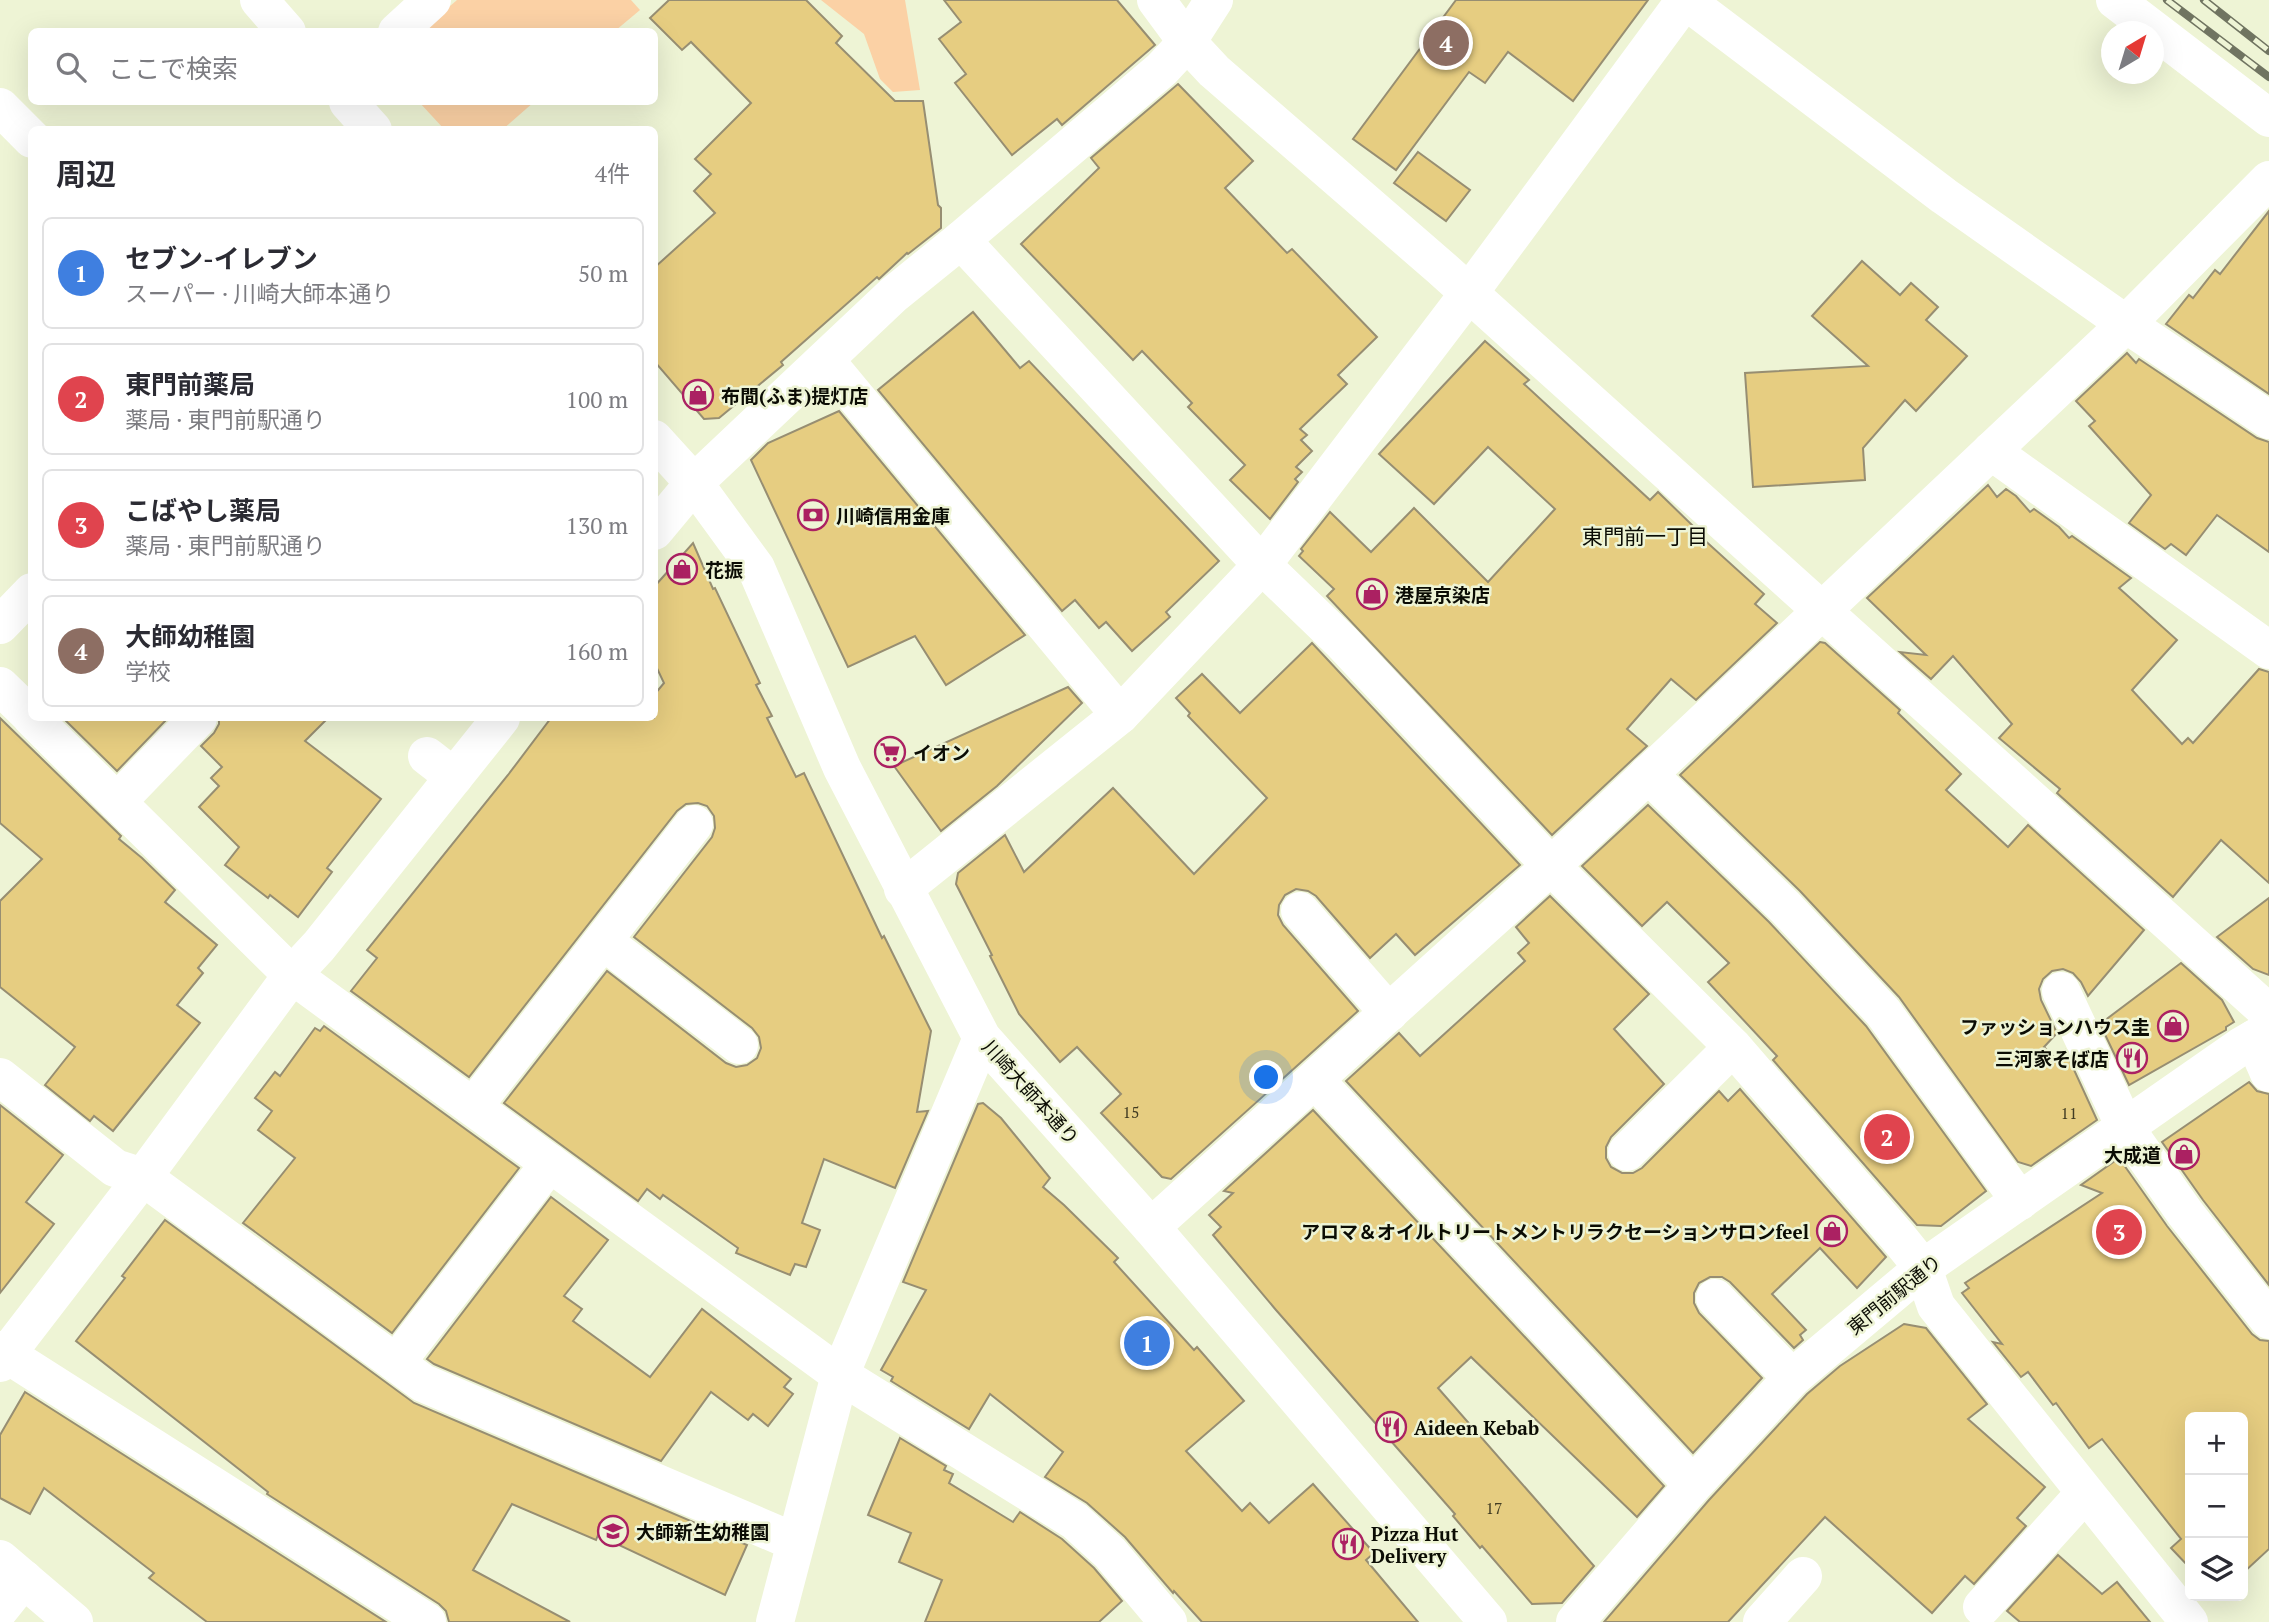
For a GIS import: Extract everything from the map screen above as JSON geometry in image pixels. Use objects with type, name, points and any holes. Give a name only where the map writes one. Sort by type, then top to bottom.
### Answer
[{"type":"street","points":[[259,0],[284,28]]},
{"type":"street","points":[[401,28],[432,0]]},
{"type":"street","points":[[1156,0],[1187,42],[1229,85],[1469,293],[1822,610],[2265,1039]]},
{"type":"street","points":[[658,526],[694,483],[893,295],[1163,69],[1187,42],[1214,0]]},
{"type":"street","points":[[904,889],[1120,715],[1262,565],[1469,293],[1685,0],[1944,196],[2126,324],[2269,420]]},
{"type":"street","points":[[2115,0],[2269,118]]},
{"type":"street","points":[[351,105],[369,126]]},
{"type":"street","points":[[0,107],[28,135]]},
{"type":"street","points":[[1151,1227],[1551,866],[2126,324],[2269,180]]},
{"type":"street","points":[[961,240],[1262,565],[1342,642],[1551,866],[1733,1048],[1923,1268],[1936,1306],[2189,1622]]},
{"type":"street","points":[[825,360],[1120,715]]},
{"type":"street","name":"川崎大師本通り","points":[[658,443],[694,483],[756,568],[842,768],[982,1038],[1151,1227],[1488,1622]]},
{"type":"street","points":[[1991,451],[2269,650]]},
{"type":"street","points":[[0,625],[28,596]]},
{"type":"street","points":[[0,686],[28,713]]},
{"type":"street","points":[[36,721],[292,975],[840,1375],[1075,1521],[1110,1553],[1168,1622]]},
{"type":"street","points":[[117,802],[195,721]]},
{"type":"street","points":[[427,1622],[2,1356],[143,1177],[292,975],[319,946],[440,766],[497,721]]},
{"type":"street","points":[[1648,774],[1785,907],[1882,1012],[2020,1201]]},
{"type":"street","points":[[474,1107],[694,824]]},
{"type":"street","points":[[1300,911],[1389,1013]]},
{"type":"street","points":[[603,941],[739,1045]]},
{"type":"street","points":[[2061,991],[2126,1129],[2185,1213],[2269,1320]]},
{"type":"street","points":[[775,1622],[840,1375],[982,1038]]},
{"type":"street","name":"東門前駅通り","points":[[1575,1622],[1693,1485],[1792,1378],[1923,1268],[2126,1129],[2265,1039]]},
{"type":"street","points":[[1627,1152],[1733,1048]]},
{"type":"street","points":[[0,1077],[115,1168],[143,1177],[423,1383],[795,1542]]},
{"type":"street","points":[[1315,1080],[1693,1485]]},
{"type":"street","points":[[396,1363],[550,1163]]},
{"type":"street","points":[[1715,1298],[1792,1378]]},
{"type":"street","points":[[1982,1607],[2085,1493]]},
{"type":"street","points":[[0,1609],[12,1569],[74,1622]]},
{"type":"street","points":[[1762,1622],[1803,1576]]},
{"type":"shaded area","points":[[457,0],[631,0],[640,10],[619,28],[425,28]]},
{"type":"shaded area","points":[[821,0],[905,0],[920,90],[893,92],[880,79],[864,34]]},
{"type":"shaded area","points":[[422,105],[531,105],[507,126],[441,126]]},
{"type":"building","points":[[669,0],[806,0],[842,36],[836,43],[895,101],[923,101],[938,205],[941,208],[941,228],[907,253],[879,279],[877,277],[781,362],[783,365],[719,418],[704,419],[658,366],[658,264],[715,213],[694,191],[711,174],[695,159],[751,103],[691,42],[682,50],[650,18]]},
{"type":"building","points":[[944,0],[1117,0],[1155,45],[1062,125],[1057,119],[1012,155],[955,83],[966,74],[939,39],[961,22]]},
{"type":"building","points":[[1456,0],[1648,0],[1573,101],[1508,52],[1485,83],[1469,72],[1396,170],[1353,139]]},
{"type":"building","points":[[1178,84],[1253,161],[1225,188],[1287,253],[1292,249],[1377,337],[1338,375],[1347,384],[1300,429],[1307,435],[1301,440],[1312,451],[1296,467],[1302,472],[1295,479],[1298,482],[1270,519],[1230,480],[1245,465],[1188,407],[1192,403],[1142,351],[1133,360],[1021,244],[1099,168],[1091,158]]},
{"type":"building","points":[[1418,152],[1470,190],[1446,221],[1394,183]]},
{"type":"building","points":[[2269,211],[2269,394],[2166,324],[2189,295],[2193,298],[2215,270],[2220,274]]},
{"type":"building","points":[[1862,261],[1900,295],[1911,283],[1938,307],[1926,320],[1967,356],[1916,411],[1905,400],[1863,448],[1865,480],[1753,487],[1745,373],[1868,366],[1812,316]]},
{"type":"building","points":[[973,312],[1020,368],[1029,361],[1219,561],[1166,612],[1170,617],[1132,651],[1106,622],[1099,628],[1075,600],[1062,611],[878,390]]},
{"type":"building","points":[[1485,341],[1529,380],[1524,384],[1650,500],[1658,492],[1692,525],[1690,527],[1764,594],[1755,604],[1777,623],[1696,700],[1671,679],[1627,729],[1647,746],[1552,835],[1327,596],[1334,589],[1299,556],[1303,551],[1301,549],[1330,512],[1371,552],[1414,508],[1488,582],[1555,509],[1488,447],[1434,504],[1379,454]]},
{"type":"building","points":[[2127,353],[2136,363],[2139,359],[2257,438],[2269,442],[2269,552],[2217,515],[2186,555],[2171,544],[2165,549],[2129,523],[2151,495],[2089,426],[2095,421],[2076,401]]},
{"type":"building","points":[[839,411],[1025,635],[946,685],[915,636],[848,667],[751,460],[768,443]]},
{"type":"building","points":[[1988,485],[1997,497],[2006,489],[2030,512],[2034,509],[2069,538],[2072,536],[2131,578],[2119,588],[2177,640],[2132,690],[2182,744],[2188,738],[2193,743],[2259,669],[2269,672],[2269,883],[2221,840],[2173,897],[2057,793],[2060,789],[1999,738],[2012,724],[1953,656],[1931,679],[1900,652],[1926,655],[1867,598]]},
{"type":"building","points":[[693,543],[760,683],[756,685],[772,716],[767,718],[796,777],[804,773],[882,938],[884,936],[931,1031],[917,1112],[928,1111],[895,1188],[824,1159],[802,1223],[820,1230],[806,1267],[795,1264],[790,1275],[736,1253],[738,1248],[663,1195],[660,1199],[647,1189],[638,1201],[504,1103],[607,971],[726,1063],[736,1067],[747,1065],[757,1058],[761,1048],[759,1037],[752,1028],[634,937],[712,837],[715,828],[714,816],[707,806],[698,803],[686,804],[677,811],[469,1077],[351,991],[377,958],[367,950],[549,721],[658,721],[658,690],[664,683],[658,670],[658,582]]},
{"type":"building","points":[[1820,642],[1825,643],[1900,710],[1898,713],[1961,774],[1946,790],[2008,847],[2028,825],[2144,930],[2088,996],[2073,973],[2063,969],[2052,971],[2043,979],[2039,989],[2041,1000],[2057,1033],[2044,1047],[2055,1058],[2065,1050],[2097,1120],[2031,1166],[2018,1162],[1899,997],[1800,891],[1680,775]]},
{"type":"building","points":[[1312,643],[1520,865],[1415,955],[1396,934],[1370,958],[1316,896],[1296,889],[1285,895],[1279,905],[1278,915],[1283,925],[1358,1011],[1171,1179],[1162,1177],[1101,1113],[1121,1094],[1077,1047],[1060,1062],[1019,1014],[956,884],[958,873],[1005,835],[1024,872],[1113,788],[1194,874],[1267,798],[1188,716],[1190,713],[1176,698],[1202,674],[1240,713]]},
{"type":"building","points":[[1068,687],[1082,703],[997,786],[941,831],[894,766]]},
{"type":"building","points":[[0,718],[121,836],[119,839],[175,890],[165,902],[217,945],[198,968],[203,973],[177,1005],[200,1023],[113,1131],[94,1116],[90,1121],[45,1085],[75,1047],[0,987],[0,901],[42,859],[0,823]]},
{"type":"building","points":[[66,721],[165,721],[117,771]]},
{"type":"building","points":[[219,721],[325,721],[305,741],[381,799],[327,868],[332,872],[298,917],[225,865],[239,847],[199,807],[219,786],[211,778],[222,767],[201,746]]},
{"type":"building","points":[[1648,805],[1769,922],[1866,1026],[1986,1191],[1941,1226],[1917,1225],[1773,1060],[1777,1056],[1708,982],[1729,963],[1667,902],[1642,926],[1582,866]]},
{"type":"building","points":[[1550,896],[1649,994],[1614,1029],[1664,1084],[1611,1137],[1606,1147],[1606,1158],[1611,1167],[1622,1173],[1633,1173],[1642,1168],[1719,1091],[1728,1101],[1740,1089],[1886,1257],[1857,1288],[1820,1248],[1772,1294],[1806,1330],[1800,1335],[1803,1340],[1794,1348],[1730,1282],[1722,1277],[1710,1277],[1699,1283],[1694,1293],[1694,1303],[1699,1313],[1762,1378],[1693,1453],[1346,1081],[1399,1033],[1420,1056],[1525,961],[1518,953],[1529,943],[1516,927]]},
{"type":"building","points":[[2269,898],[2269,975],[2253,969],[2217,937]]},
{"type":"building","points":[[2181,963],[2222,1000],[2234,1022],[2226,1027],[2226,1030],[2129,1085],[2100,1024]]},
{"type":"building","points":[[324,1026],[519,1168],[392,1333],[243,1223],[295,1158],[258,1130],[272,1111],[255,1098],[275,1072],[280,1076],[315,1028],[320,1031]]},
{"type":"building","points":[[2249,1082],[2257,1091],[2269,1094],[2269,1285],[2162,1142]]},
{"type":"building","points":[[983,1103],[1001,1118],[1050,1178],[1043,1187],[1118,1258],[1114,1262],[1194,1350],[1197,1347],[1244,1401],[1186,1451],[1242,1511],[1250,1503],[1269,1523],[1313,1484],[1374,1553],[1366,1560],[1418,1622],[1202,1622],[1125,1537],[1087,1503],[1045,1477],[1063,1452],[990,1394],[969,1429],[891,1381],[893,1377],[881,1370],[926,1290],[903,1282],[978,1104]]},
{"type":"building","points":[[0,1105],[63,1155],[26,1202],[54,1224],[0,1293]]},
{"type":"building","points":[[1313,1110],[1664,1486],[1637,1517],[1471,1357],[1438,1388],[1594,1566],[1562,1603],[1532,1604],[1482,1546],[1480,1548],[1453,1516],[1455,1514],[1213,1235],[1221,1227],[1209,1215],[1233,1193],[1224,1191]]},
{"type":"building","points":[[2119,1158],[2167,1226],[2252,1334],[2260,1340],[2269,1341],[2269,1549],[2248,1568],[2248,1412],[2185,1412],[2185,1563],[2171,1548],[2181,1539],[2102,1439],[2089,1448],[2056,1403],[2053,1405],[2028,1372],[2021,1377],[1993,1342],[2002,1344],[1962,1293],[1969,1288],[1965,1283],[2102,1193],[2081,1185]]},
{"type":"building","points":[[551,1197],[608,1240],[564,1296],[582,1309],[573,1321],[650,1377],[702,1309],[791,1379],[784,1387],[793,1394],[768,1426],[753,1414],[748,1420],[711,1392],[661,1461],[427,1359]]},
{"type":"building","points":[[165,1220],[414,1403],[747,1545],[725,1595],[598,1535],[596,1540],[512,1504],[473,1570],[570,1622],[449,1622],[446,1611],[439,1604],[267,1494],[268,1492],[76,1341],[125,1278],[122,1276]]},
{"type":"building","points":[[1904,1324],[1926,1328],[1987,1404],[1968,1419],[2045,1487],[2017,1518],[2026,1526],[1974,1584],[1965,1576],[1932,1613],[1825,1517],[1728,1622],[1604,1622],[1709,1500],[1807,1394],[1840,1366]]},
{"type":"building","points":[[25,1392],[386,1622],[207,1622],[149,1578],[154,1573],[44,1488],[30,1514],[0,1498],[0,1435]]},
{"type":"building","points":[[900,1438],[946,1466],[944,1470],[953,1474],[949,1483],[1013,1522],[1020,1512],[1062,1539],[1094,1568],[1122,1601],[1099,1622],[925,1622],[942,1580],[899,1562],[911,1533],[868,1515]]},
{"type":"building","points":[[2058,1555],[2102,1594],[2117,1582],[2150,1622],[2020,1622],[2007,1611]]},
{"type":"railway","points":[[2167,0],[2269,77]]},
{"type":"railway","points":[[2204,0],[2269,51]]},
{"type":"place","name":"大師幼稚園","points":[[1446,43]]},
{"type":"place","name":"布間(ふま)提灯店","points":[[698,395]]},
{"type":"place","name":"川崎信用金庫","points":[[813,515]]},
{"type":"place","name":"花振","points":[[682,569]]},
{"type":"place","name":"港屋京染店","points":[[1372,594]]},
{"type":"place","name":"イオン","points":[[890,752]]},
{"type":"place","name":"ファッションハウス圭","points":[[2173,1026]]},
{"type":"place","name":"三河家そば店","points":[[2132,1058]]},
{"type":"place","name":"東門前薬局","points":[[1887,1137]]},
{"type":"place","name":"大成道","points":[[2184,1154]]},
{"type":"place","name":"アロマ＆オイルトリートメントリラクセーションサロンfeel","points":[[1832,1231]]},
{"type":"place","name":"こばやし薬局","points":[[2119,1232]]},
{"type":"place","name":"セブン-イレブン","points":[[1147,1343]]},
{"type":"place","name":"Aideen Kebab","points":[[1391,1427]]},
{"type":"place","name":"大師新生幼稚園","points":[[613,1531]]},
{"type":"place","name":"Pizza Hut Delivery","points":[[1348,1544]]},
{"type":"district","name":"東門前一丁目","points":[[1645,536]]}]
